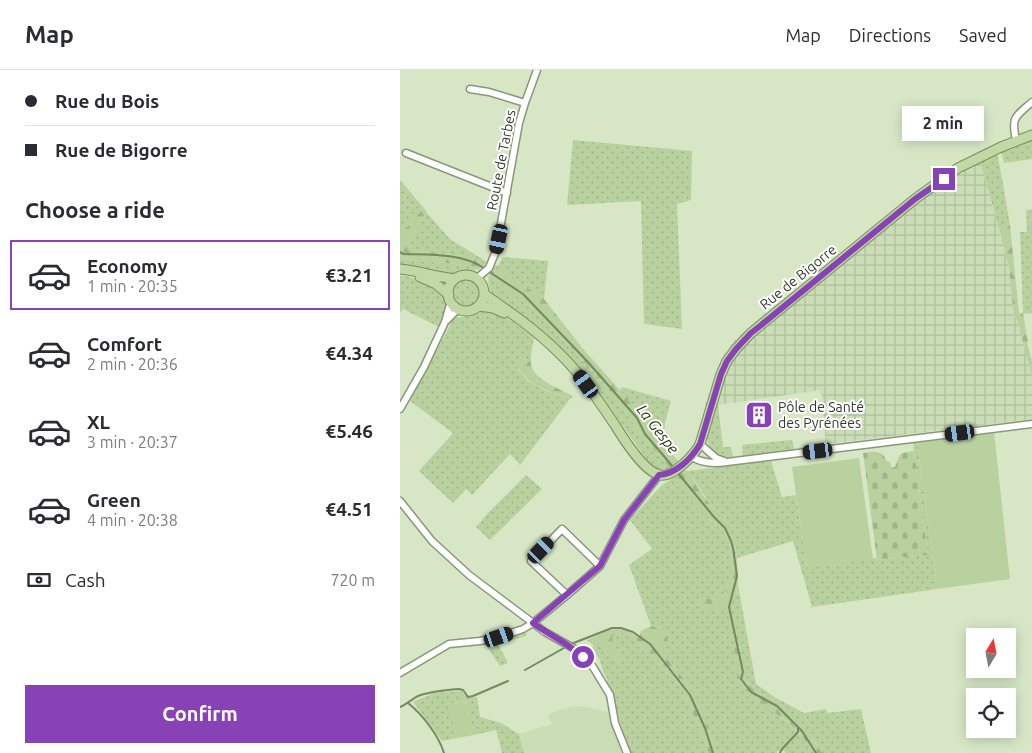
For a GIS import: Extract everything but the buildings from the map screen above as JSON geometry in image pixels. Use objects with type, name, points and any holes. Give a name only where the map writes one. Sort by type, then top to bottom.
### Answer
[{"type":"main road","name":"Rue de Bigorre","points":[[659,475],[669,473],[681,466],[691,457],[700,444],[721,374],[732,355],[751,333],[915,199],[958,168],[1016,140],[1032,135]]},
{"type":"main road","points":[[400,270],[412,270],[441,277],[455,278],[466,276],[476,279],[483,286],[484,294],[479,306],[470,311],[464,311],[453,305],[449,289],[455,278]]},
{"type":"main road","points":[[400,270],[436,284],[450,298]]},
{"type":"main road","points":[[484,294],[522,321],[560,353],[577,372],[637,457],[650,470],[659,475]]},
{"type":"main road","points":[[479,306],[493,308],[522,321]]},
{"type":"street","name":"Route de Tarbes","points":[[476,279],[489,268],[498,243],[520,123],[536,70]]},
{"type":"street","points":[[470,89],[489,92],[525,103]]},
{"type":"street","points":[[1016,140],[1014,121],[1016,116],[1032,102]]},
{"type":"street","points":[[406,153],[507,193]]},
{"type":"street","points":[[400,410],[424,367],[444,322],[450,298]]},
{"type":"street","points":[[444,322],[458,309]]},
{"type":"street","points":[[691,457],[699,461],[715,464],[1032,424]]},
{"type":"street","points":[[700,444],[716,458],[727,462]]},
{"type":"street","points":[[400,672],[449,644],[499,637],[523,629],[533,623],[600,566],[628,516],[659,475]]},
{"type":"street","points":[[400,501],[432,541],[469,575],[545,632],[573,648],[593,667],[610,695],[615,723],[627,753]]},
{"type":"street","points":[[567,595],[531,561],[562,529],[600,566]]},
{"type":"shaded area","points":[[980,160],[1009,268],[1014,318],[1017,320],[1032,376],[1032,419],[826,444],[821,390],[718,405],[705,405],[721,359],[733,342],[758,319],[922,190]]},
{"type":"shaded area","points":[[576,706],[609,712],[622,753],[524,753],[519,734],[552,724],[548,715]]},
{"type":"green space","points":[[573,140],[692,151],[691,200],[677,204],[682,329],[644,324],[641,201],[567,205]]},
{"type":"green space","points":[[1032,140],[1032,159],[1004,163],[1001,151]]},
{"type":"green space","points":[[997,153],[1010,225],[999,229],[980,160]]},
{"type":"green space","points":[[400,180],[424,208],[400,234]]},
{"type":"green space","points":[[424,208],[427,213],[411,238],[410,247],[417,251],[472,257],[485,265],[480,269],[464,265],[400,258],[400,234]]},
{"type":"green space","points":[[1032,209],[1032,313],[1027,314],[1023,313],[1020,232],[1027,232],[1026,210]]},
{"type":"green space","points":[[427,213],[450,239],[487,262],[485,265],[472,257],[417,251],[410,247],[411,238]]},
{"type":"green space","points":[[1010,225],[1019,313],[1023,313],[1032,361],[1032,376],[1017,320],[1014,318],[1009,268],[999,229]]},
{"type":"green space","points":[[503,257],[548,261],[544,299],[504,272],[494,279],[542,317],[600,379],[640,433],[670,468],[660,470],[652,467],[605,401],[572,359],[535,326],[491,294],[488,282],[490,272],[495,265],[498,266]]},
{"type":"green space","points":[[400,258],[464,265],[480,269],[472,271],[461,270],[447,275],[400,266]]},
{"type":"green space","points":[[497,270],[504,272],[544,299],[584,350],[645,418],[665,423],[664,433],[667,448],[679,462],[670,468],[640,433],[600,379],[542,317],[494,279],[494,273]]},
{"type":"green space","points":[[400,275],[434,286],[444,295],[446,307],[439,327],[403,309],[400,313]]},
{"type":"green space","points":[[466,278],[476,282],[480,292],[476,302],[466,306],[456,302],[452,292],[456,282]]},
{"type":"green space","points":[[489,310],[507,318],[534,338],[531,362],[524,358],[518,369],[524,377],[541,388],[570,399],[520,465],[510,454],[472,495],[466,489],[453,503],[419,471],[453,433],[410,401],[453,319]]},
{"type":"green space","points":[[524,358],[531,362],[532,368],[540,378],[573,396],[570,399],[531,382],[519,370],[515,362],[516,359]]},
{"type":"green space","points":[[622,387],[671,401],[665,423],[645,419],[620,390]]},
{"type":"green space","points":[[714,405],[718,405],[723,447],[731,447],[733,457],[716,453],[708,441],[707,430]]},
{"type":"green space","points":[[994,432],[1010,579],[937,589],[917,441]]},
{"type":"green space","points":[[792,440],[794,449],[743,456],[742,445]]},
{"type":"green space","points":[[917,441],[937,589],[812,607],[793,541],[737,558],[735,547],[725,527],[688,471],[771,461],[782,497],[796,495],[807,567],[876,558],[877,560],[928,555],[913,442]]},
{"type":"green space","points":[[914,451],[928,555],[877,560],[863,453],[880,453],[890,462],[891,467],[895,467],[901,454]]},
{"type":"green space","points":[[859,458],[873,559],[807,568],[792,467]]},
{"type":"green space","points":[[684,470],[688,471],[703,495],[728,527],[732,537],[737,558],[738,585],[733,605],[727,610],[707,610],[697,604],[701,599],[723,596],[726,588],[733,580],[731,548],[721,529],[696,507],[676,476]]},
{"type":"green space","points":[[526,475],[542,489],[490,540],[476,527]]},
{"type":"green space","points":[[676,476],[710,520],[721,529],[731,548],[733,580],[726,588],[723,596],[701,599],[697,604],[707,610],[716,609],[736,594],[738,585],[756,684],[776,698],[804,713],[826,709],[827,713],[861,709],[871,753],[822,753],[815,742],[774,700],[753,690],[744,677],[754,698],[790,724],[814,753],[785,753],[785,751],[777,751],[777,753],[718,753],[676,669],[659,648],[659,627],[651,626],[629,565],[652,549],[630,520],[661,486]],"holes":[[[734,647],[740,647],[744,676],[736,658]]]},
{"type":"green space","points":[[651,626],[660,629],[666,634],[668,641],[659,648],[698,699],[718,753],[709,753],[681,686],[633,637],[620,633],[612,637],[613,646],[626,658],[626,661],[623,662],[619,662],[587,640],[607,631],[618,629],[639,637],[641,631]]},
{"type":"green space","points":[[621,632],[631,635],[636,639],[681,686],[709,753],[631,753],[615,708],[613,694],[606,681],[608,680],[597,656],[588,651],[594,646],[619,662],[621,653],[613,646],[611,637]]},
{"type":"green space","points":[[527,633],[526,636],[498,644],[508,663],[500,666],[485,644]]},
{"type":"green space","points":[[736,643],[741,653],[745,677],[752,688],[783,707],[801,725],[822,753],[814,753],[793,726],[746,692],[741,685],[736,670],[734,647]]},
{"type":"green space","points":[[461,691],[468,697],[477,697],[480,717],[501,723],[519,734],[524,753],[502,753],[496,730],[474,735],[466,701],[449,704],[457,738],[442,741],[413,702],[434,693]]},
{"type":"green space","points":[[466,701],[474,735],[457,738],[449,704]]},
{"type":"waterway","name":"La Gespe","points":[[400,252],[403,254],[455,257],[484,268]]},
{"type":"waterway","name":"La Gespe","points":[[488,271],[523,294],[587,361],[637,418],[645,434],[674,468]]},
{"type":"waterway","name":"La Gespe","points":[[677,472],[725,528],[731,541],[737,576],[729,607],[743,672],[741,679],[751,692],[777,706],[798,727],[798,732],[780,753]]},
{"type":"waterway","points":[[571,644],[612,628],[621,628],[633,632],[650,644],[690,695],[705,728],[713,753]]},
{"type":"waterway","points":[[525,670],[564,648]]},
{"type":"waterway","points":[[400,707],[418,696],[428,693],[459,689],[463,690],[468,697],[508,681]]},
{"type":"waterway","points":[[408,703],[429,726],[442,746],[444,753]]},
{"type":"waterway","points":[[798,727],[816,753]]},
{"type":"place","name":"Pôle de Santé des Pyrénées","points":[[759,415]]},
{"type":"route","points":[[583,657],[573,648],[533,623],[600,566],[624,520],[644,497],[659,475],[669,473],[691,457],[700,444],[721,374],[727,361],[736,349],[751,333],[915,199],[944,179]]}]
